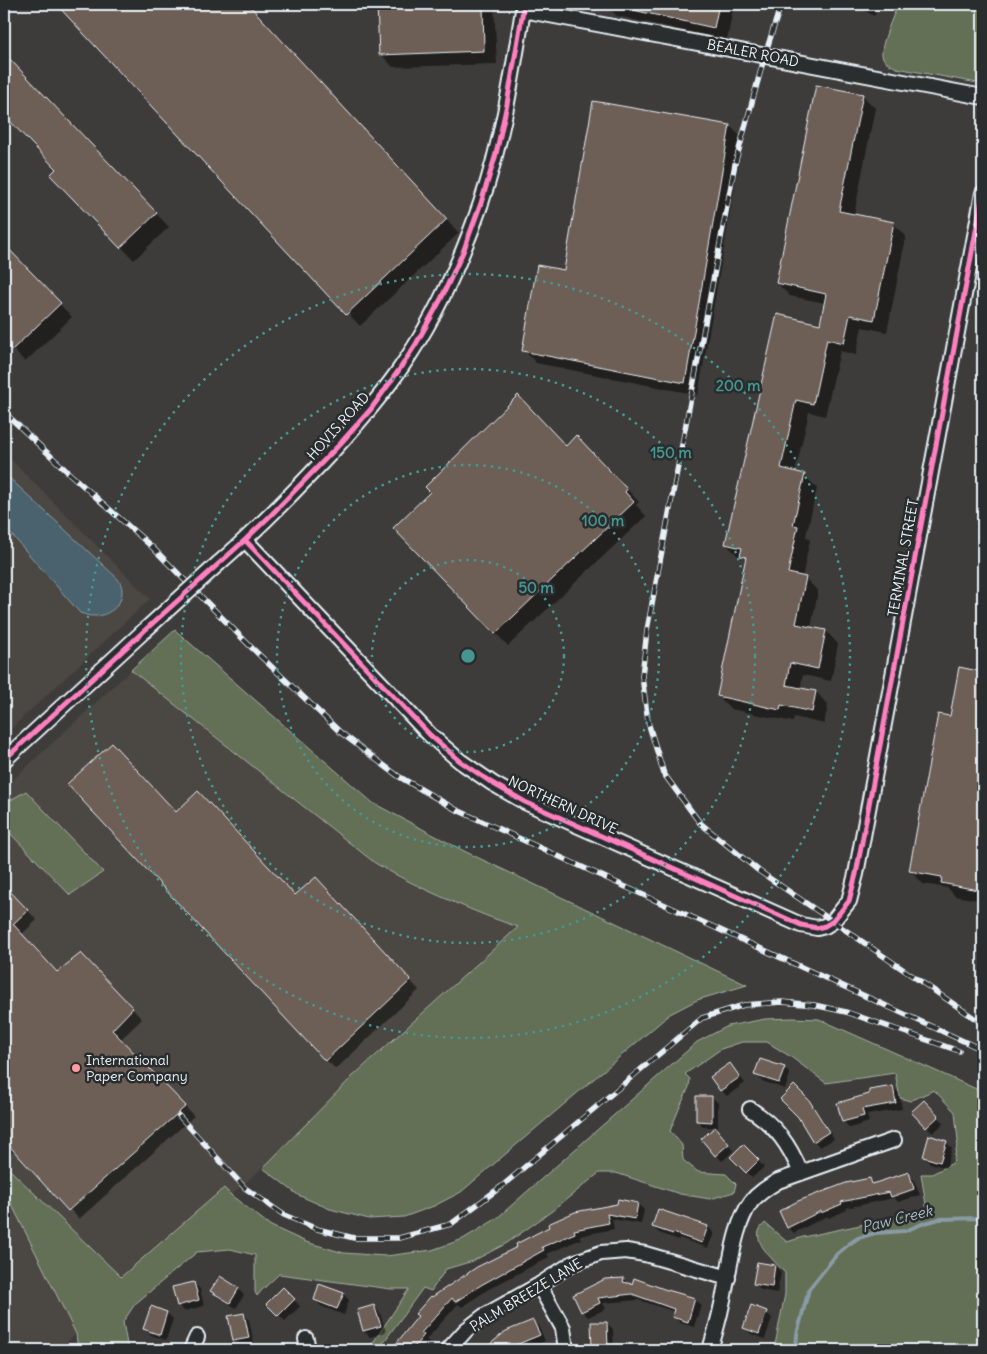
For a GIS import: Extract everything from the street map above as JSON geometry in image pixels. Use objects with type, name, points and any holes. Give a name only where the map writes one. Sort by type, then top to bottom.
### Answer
[{"type":"street","name":"BEALER ROAD","points":[[524,7],[983,96]]},
{"type":"street","name":"HOVIS ROAD","points":[[4,760],[245,540],[339,445],[400,370],[441,299],[463,252],[481,203],[496,154],[507,104],[524,7]]},
{"type":"street","name":"TERMINAL STREET","points":[[833,921],[849,901],[856,874],[983,194]]},
{"type":"street","name":"NORTHERN DRIVE","points":[[245,540],[416,722],[460,761],[492,783],[525,802],[801,925],[817,928],[826,926],[833,921]]},
{"type":"street","points":[[750,1109],[775,1128],[793,1154],[801,1173]]},
{"type":"street","points":[[710,1350],[718,1324],[732,1253],[751,1203],[762,1191],[778,1180],[894,1140]]},
{"type":"street","name":"PALM BREEZE LANE","points":[[448,1350],[466,1330],[484,1316],[539,1285],[573,1263],[601,1253],[626,1251],[645,1254],[728,1278]]},
{"type":"street","points":[[539,1285],[563,1328],[566,1350]]},
{"type":"street","points":[[191,1350],[197,1337]]},
{"type":"shaded area","points":[[4,453],[150,599],[4,735]]},
{"type":"shaded area","points":[[131,670],[375,863],[430,892],[484,915],[519,927],[352,1077],[461,1192],[434,1206],[404,1217],[369,1219],[330,1209],[298,1195],[262,1168],[68,1341],[72,1350],[4,1350],[4,788]]},
{"type":"green space","points":[[898,4],[983,4],[983,84],[897,68],[886,62],[882,55],[883,45]]},
{"type":"green space","points":[[175,630],[373,803],[466,852],[747,985],[697,1000],[670,1014],[461,1192],[434,1206],[404,1217],[369,1219],[330,1209],[298,1195],[263,1168],[352,1077],[518,927],[441,897],[375,863],[131,670]]},
{"type":"green space","points":[[26,791],[103,872],[70,895],[4,827],[4,804]]},
{"type":"green space","points":[[765,1019],[819,1019],[983,1092],[983,1350],[774,1350],[785,1294],[785,1273],[771,1258],[759,1240],[758,1234],[762,1226],[765,1223],[787,1242],[927,1211],[921,1174],[932,1174],[953,1163],[958,1141],[955,1112],[934,1090],[910,1101],[900,1098],[895,1073],[826,1083],[767,1042],[742,1042],[721,1049],[685,1074],[690,1079],[689,1087],[670,1131],[682,1145],[683,1160],[698,1172],[726,1174],[736,1184],[734,1192],[710,1199],[680,1194],[616,1173],[599,1173],[552,1211],[507,1243],[473,1261],[446,1269],[431,1291],[423,1288],[378,1350],[368,1350],[409,1289],[391,1289],[279,1274],[257,1296],[255,1292],[255,1255],[230,1249],[197,1252],[135,1304],[123,1322],[128,1350],[78,1350],[76,1334],[4,1190],[4,1168],[8,1168],[121,1277],[224,1188],[271,1226],[306,1242],[344,1253],[386,1256],[432,1250],[463,1239],[496,1219],[697,1042],[728,1026]]},
{"type":"water","points":[[4,473],[118,579],[122,587],[122,596],[117,606],[98,616],[80,613],[4,526]]},
{"type":"building","points":[[56,4],[248,4],[447,219],[346,315]]},
{"type":"building","points":[[377,4],[483,4],[484,51],[379,55]]},
{"type":"building","points":[[625,4],[719,4],[714,28],[624,8]]},
{"type":"building","points":[[4,53],[157,213],[120,248],[50,175],[56,169],[4,115]]},
{"type":"building","points":[[816,85],[863,94],[839,211],[894,222],[874,320],[850,315],[844,343],[827,339],[813,404],[796,400],[781,468],[805,474],[793,525],[798,526],[788,573],[806,577],[796,624],[826,630],[818,669],[790,663],[786,685],[816,691],[812,712],[781,705],[780,710],[717,696],[746,557],[740,556],[742,548],[725,544],[777,314],[820,324],[826,294],[776,283]]},
{"type":"building","points":[[593,101],[730,125],[685,383],[522,351],[537,265],[564,270]]},
{"type":"building","points":[[4,244],[61,303],[12,350],[4,342]]},
{"type":"building","points":[[518,395],[566,446],[576,435],[627,489],[625,492],[634,502],[495,634],[393,528],[430,492],[425,487]]},
{"type":"building","points":[[959,667],[983,672],[983,891],[941,883],[942,877],[909,871],[938,714],[950,716]]},
{"type":"building","points":[[112,743],[176,812],[198,791],[295,895],[316,877],[411,980],[325,1061],[67,784]]},
{"type":"building","name":"International Paper Company","points":[[4,885],[28,910],[13,924],[57,972],[81,953],[133,1008],[112,1030],[186,1106],[68,1211],[4,1140]]},
{"type":"building","points":[[760,1059],[785,1067],[779,1083],[754,1075]]},
{"type":"building","points":[[730,1063],[740,1077],[720,1091],[710,1077]]},
{"type":"building","points":[[794,1085],[809,1100],[829,1132],[813,1142],[798,1117],[780,1099]]},
{"type":"building","points":[[893,1086],[896,1103],[862,1109],[864,1116],[842,1122],[837,1103],[869,1094],[869,1090]]},
{"type":"building","points":[[696,1096],[712,1096],[712,1122],[696,1121]]},
{"type":"building","points":[[924,1100],[939,1116],[926,1128],[911,1112]]},
{"type":"building","points":[[715,1127],[729,1144],[715,1156],[701,1139]]},
{"type":"building","points":[[929,1135],[947,1141],[940,1162],[923,1157]]},
{"type":"building","points":[[743,1144],[759,1160],[746,1173],[730,1157]]},
{"type":"building","points":[[909,1172],[914,1189],[891,1197],[889,1192],[841,1202],[842,1204],[821,1213],[821,1211],[787,1228],[779,1211],[798,1201],[846,1183],[870,1178],[872,1184]]},
{"type":"building","points":[[618,1199],[638,1203],[635,1219],[607,1214],[609,1223],[574,1230],[575,1233],[542,1247],[544,1250],[481,1285],[455,1302],[452,1298],[421,1333],[424,1335],[412,1350],[401,1350],[395,1345],[418,1316],[415,1314],[431,1296],[477,1267],[517,1247],[516,1244],[549,1227],[548,1224],[575,1212],[617,1204]]},
{"type":"building","points":[[658,1209],[708,1226],[702,1243],[652,1227]]},
{"type":"building","points":[[757,1262],[775,1265],[772,1287],[753,1284]]},
{"type":"building","points":[[220,1276],[239,1288],[230,1303],[210,1291]]},
{"type":"building","points":[[624,1278],[623,1282],[632,1284],[634,1278],[695,1298],[688,1322],[672,1317],[674,1309],[632,1294],[598,1298],[600,1303],[581,1312],[573,1295],[605,1279]]},
{"type":"building","points":[[194,1282],[199,1300],[177,1306],[172,1287]]},
{"type":"building","points":[[319,1284],[344,1293],[337,1309],[314,1300]]},
{"type":"building","points":[[283,1287],[295,1299],[278,1316],[266,1304]]},
{"type":"building","points":[[374,1305],[381,1326],[363,1331],[357,1310]]},
{"type":"building","points":[[751,1305],[767,1311],[759,1334],[743,1328]]},
{"type":"building","points":[[151,1306],[167,1312],[160,1335],[143,1329]]},
{"type":"building","points":[[244,1313],[249,1338],[233,1341],[228,1316]]},
{"type":"building","points":[[533,1320],[540,1335],[504,1350],[483,1350],[506,1331]]},
{"type":"building","points":[[591,1322],[607,1322],[608,1347],[592,1348]]},
{"type":"waterway","name":"Paw Creek","points":[[796,1350],[797,1334],[809,1289],[837,1254],[849,1244],[858,1238],[875,1233],[905,1231],[939,1219],[983,1218]]},
{"type":"railway","points":[[781,4],[735,164],[647,630],[642,676],[648,722],[664,774],[700,823],[759,871],[983,1024]]},
{"type":"railway","points":[[4,412],[152,547],[252,648],[340,732],[398,776],[455,809],[983,1050]]},
{"type":"railway","points":[[179,1116],[245,1188],[284,1215],[317,1229],[354,1238],[399,1238],[451,1224],[502,1186],[702,1018],[744,1005],[782,1002],[814,1005],[846,1012],[959,1051]]},
{"type":"cycle path","points":[[4,760],[271,515],[371,409],[399,370],[441,299],[463,252],[481,203],[496,154],[507,104],[524,4]]},
{"type":"cycle path","points":[[245,540],[430,735],[460,761],[492,783],[525,802],[801,925],[817,928],[825,926],[833,921],[849,901],[856,874],[983,193]]},
{"type":"place","name":"International Paper Company","points":[[76,1068]]}]
